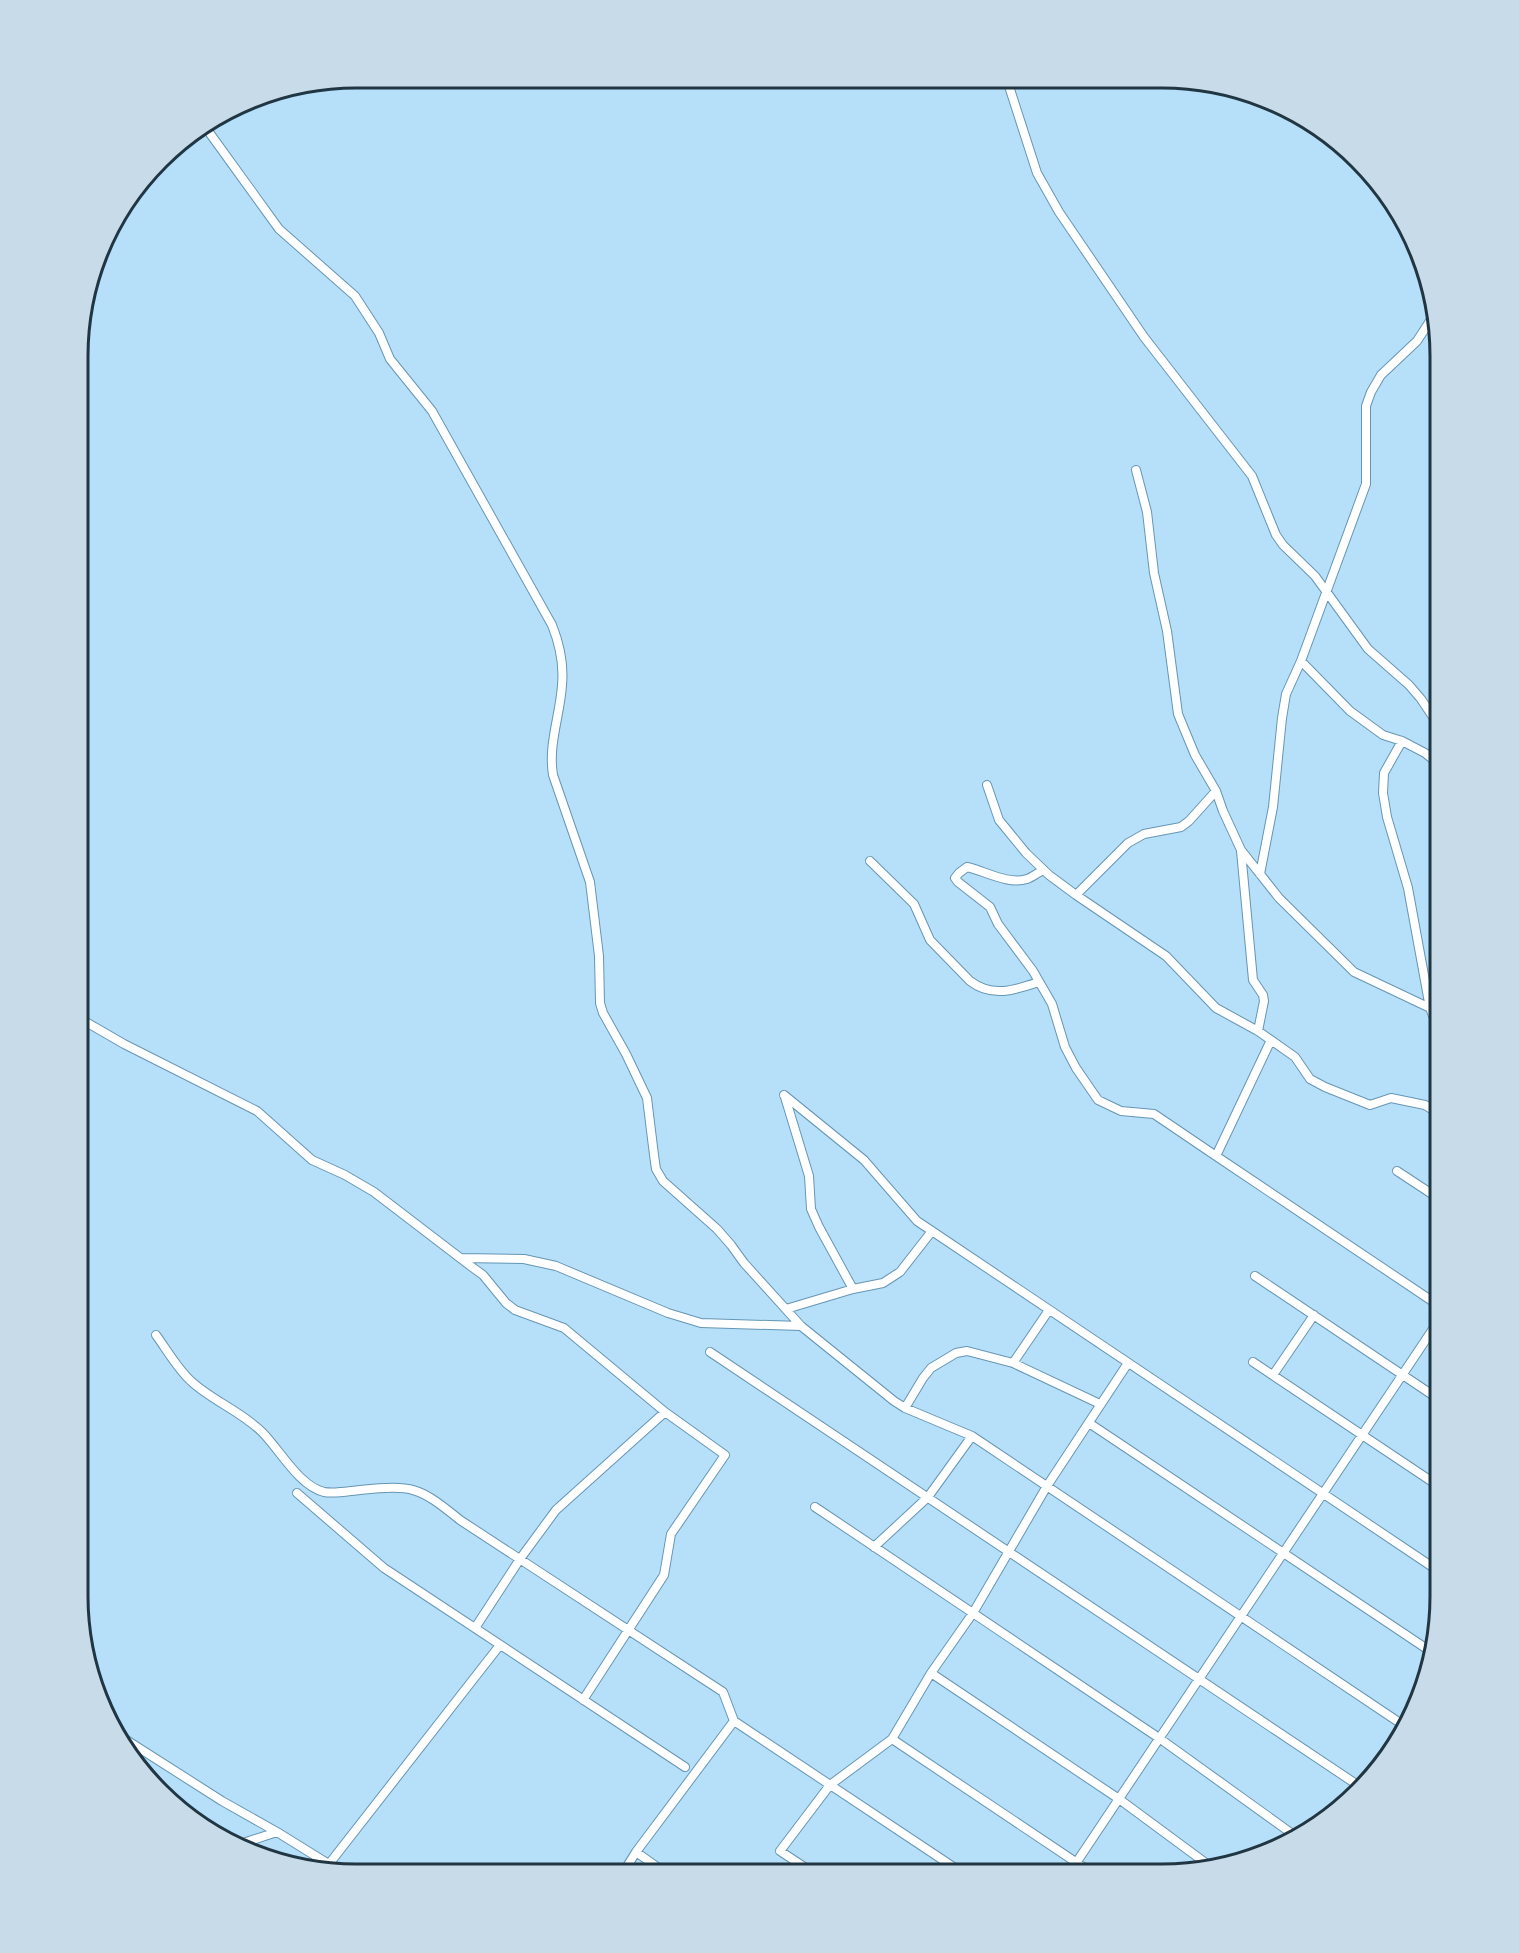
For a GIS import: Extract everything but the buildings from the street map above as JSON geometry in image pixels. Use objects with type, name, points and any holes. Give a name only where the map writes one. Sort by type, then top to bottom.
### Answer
[{"type":"street","points":[[1010,88],[1037,173],[1059,212],[1144,337],[1252,476],[1276,536],[1315,576],[1368,649],[1408,685],[1430,712]]},
{"type":"street","points":[[210,133],[279,229],[356,296],[379,333],[390,358],[432,411],[545,610],[559,644],[562,660],[562,686],[550,759],[553,775],[590,882],[599,956],[600,1004],[646,1098],[656,1169],[663,1181],[717,1229],[744,1263],[801,1326],[878,1390],[905,1408],[972,1436],[1399,1722]]},
{"type":"street","points":[[1260,874],[1273,807],[1286,694],[1301,661],[1366,484],[1366,406],[1381,375],[1417,341],[1428,324]]},
{"type":"street","points":[[1136,470],[1147,512],[1154,573],[1167,631],[1178,714],[1194,755],[1216,791],[1222,810],[1241,850],[1279,898],[1354,972],[1430,1008]]},
{"type":"street","points":[[1301,661],[1350,711],[1383,735],[1402,741],[1430,757]]},
{"type":"street","points":[[1402,741],[1384,773],[1383,793],[1387,817],[1408,888],[1430,1008]]},
{"type":"street","points":[[987,785],[999,820],[1044,870],[1076,895],[1166,956],[1216,1008],[1258,1031],[1295,1057],[1310,1079],[1370,1105],[1391,1098],[1430,1108]]},
{"type":"street","points":[[1076,895],[1128,843],[1144,834],[1182,827],[1216,791]]},
{"type":"street","points":[[1241,850],[1253,980],[1263,995],[1264,1001],[1258,1031]]},
{"type":"street","points":[[870,861],[914,904],[930,940],[977,987],[1002,992],[1040,982]]},
{"type":"street","points":[[1044,870],[1025,879],[1013,880],[967,867],[956,878],[990,907],[998,924],[1040,982],[1052,1004],[1065,1047],[1098,1100],[1121,1111],[1155,1114],[1430,1299]]},
{"type":"street","points":[[88,1023],[124,1044],[257,1111],[312,1160],[375,1192],[461,1258],[483,1275],[506,1303],[515,1310],[564,1328],[665,1412],[725,1455],[671,1534],[664,1575],[583,1700]]},
{"type":"street","points":[[1216,1156],[1271,1040]]},
{"type":"street","points":[[852,1289],[811,1209],[809,1176],[784,1095],[864,1160],[916,1221],[1430,1565]]},
{"type":"street","points":[[1397,1171],[1430,1193]]},
{"type":"street","points":[[786,1309],[852,1289],[884,1283],[900,1272],[932,1231]]},
{"type":"street","points":[[461,1258],[524,1258],[556,1266],[668,1313],[701,1323],[801,1326]]},
{"type":"street","points":[[1255,1276],[1430,1393]]},
{"type":"street","points":[[1013,1363],[1049,1310]]},
{"type":"street","points":[[1273,1375],[1314,1315]]},
{"type":"street","points":[[1077,1862],[1430,1332]]},
{"type":"street","points":[[156,1335],[192,1382],[261,1430],[304,1481],[324,1492],[397,1487],[408,1488],[434,1499],[460,1520],[723,1692],[734,1721],[949,1864]]},
{"type":"street","points":[[905,1408],[922,1378],[931,1368],[956,1353],[968,1350],[1013,1363],[1100,1404]]},
{"type":"street","points":[[710,1352],[1355,1783]]},
{"type":"street","points":[[1253,1362],[1430,1480]]},
{"type":"street","points":[[800,1864],[780,1851],[830,1785],[892,1739],[931,1673],[973,1613],[1047,1486],[1128,1363]]},
{"type":"street","points":[[475,1628],[520,1559],[556,1510],[665,1412]]},
{"type":"street","points":[[1089,1423],[1425,1648]]},
{"type":"street","points":[[874,1547],[928,1497],[972,1436]]},
{"type":"street","points":[[297,1493],[384,1568],[685,1767]]},
{"type":"street","points":[[815,1507],[1160,1738],[1290,1832]]},
{"type":"street","points":[[329,1863],[500,1644]]},
{"type":"street","points":[[931,1673],[1119,1799],[1204,1861]]},
{"type":"street","points":[[629,1864],[734,1721]]},
{"type":"street","points":[[892,1739],[1080,1864]]},
{"type":"street","points":[[134,1745],[222,1801],[329,1863]]},
{"type":"street","points":[[249,1842],[277,1832]]},
{"type":"street","points":[[636,1852],[653,1864]]}]
